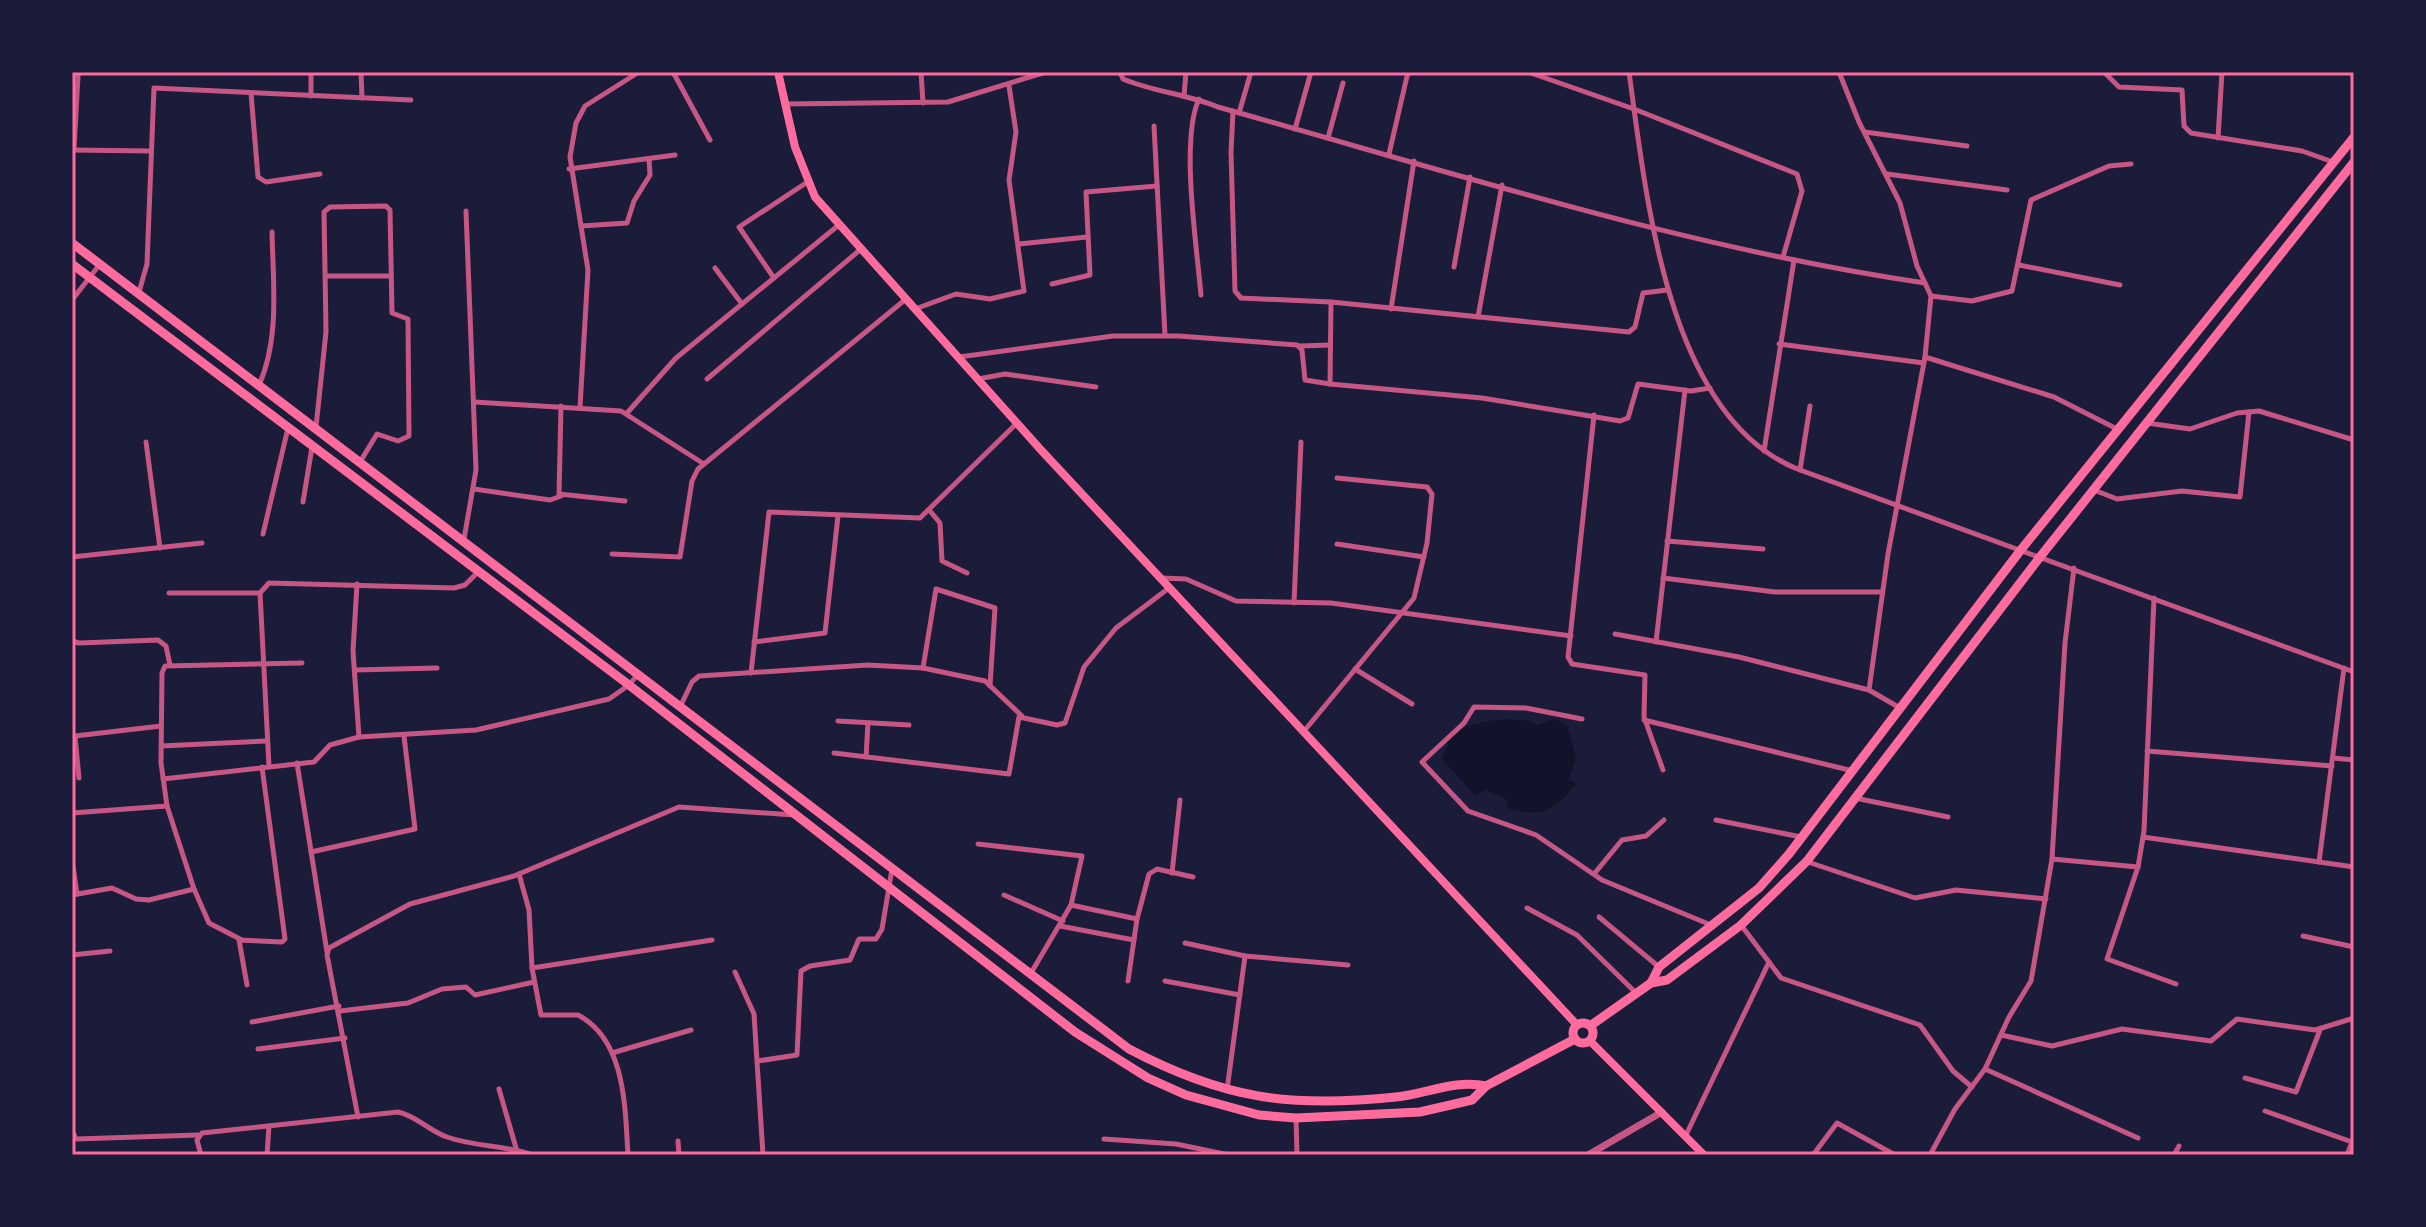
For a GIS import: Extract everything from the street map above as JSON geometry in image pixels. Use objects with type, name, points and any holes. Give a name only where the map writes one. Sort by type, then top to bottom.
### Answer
[{"type":"highway","points":[[1651,983],[1659,967],[1759,888],[1802,838],[2020,551],[2354,137]]},
{"type":"highway","points":[[1590,1026],[1593,1032],[1590,1041],[1580,1043],[1575,1039],[1573,1033],[1577,1025],[1590,1026],[1651,983],[1667,980],[1741,925],[1807,861],[2146,422],[2352,167]]},
{"type":"highway","points":[[72,243],[517,579],[1129,1049],[1195,1081],[1266,1098],[1356,1101],[1420,1095],[1468,1082],[1486,1086]]},
{"type":"highway","points":[[72,264],[629,685],[1075,1032],[1155,1081],[1223,1106],[1259,1115],[1296,1118],[1420,1112],[1472,1100],[1486,1086],[1575,1039]]},
{"type":"highway","points":[[508,594],[517,579]]},
{"type":"highway","points":[[1936,661],[1951,673]]},
{"type":"highway","points":[[1155,1081],[1161,1065]]},
{"type":"main road","points":[[778,72],[795,147],[815,197],[1017,423],[1577,1025]]},
{"type":"main road","points":[[1590,1041],[1704,1155]]},
{"type":"street","points":[[311,72],[311,96]]},
{"type":"street","points":[[361,72],[362,98]]},
{"type":"street","points":[[580,407],[589,292],[581,226],[569,169],[576,123],[585,106],[639,72]]},
{"type":"street","points":[[673,72],[710,140]]},
{"type":"street","points":[[921,72],[923,103]]},
{"type":"street","points":[[785,104],[955,101],[1046,72]]},
{"type":"street","points":[[1120,72],[1123,79],[1151,90],[1199,99],[1295,129],[1653,228],[1794,260],[1925,283]]},
{"type":"street","points":[[1184,96],[1186,72]]},
{"type":"street","points":[[1251,72],[1236,112],[1231,152],[1235,291],[1247,299],[1331,302],[1629,332],[1635,327],[1643,293],[1667,290]]},
{"type":"street","points":[[1295,129],[1311,72]]},
{"type":"street","points":[[1389,154],[1408,72]]},
{"type":"street","points":[[1528,72],[1634,109],[1797,174],[1802,191],[1783,257]]},
{"type":"street","points":[[1629,72],[1653,228],[1667,290],[1710,388],[1737,424],[1764,451],[1800,470],[2354,672]]},
{"type":"street","points":[[1839,72],[1864,132],[1900,203],[1931,296],[1924,360],[1896,504],[1869,690]]},
{"type":"street","points":[[2104,72],[2119,87],[2182,90],[2186,130],[2302,151],[2333,162]]},
{"type":"street","points":[[2218,138],[2222,72]]},
{"type":"street","points":[[78,76],[73,150],[150,151]]},
{"type":"street","points":[[1328,138],[1343,83]]},
{"type":"street","points":[[915,309],[956,294],[985,299],[1022,293],[1025,289],[1009,180],[1016,132],[1009,86]]},
{"type":"street","points":[[139,293],[147,264],[154,88],[411,100]]},
{"type":"street","points":[[251,93],[258,177],[266,182],[320,174]]},
{"type":"street","points":[[1199,99],[1192,115],[1192,157],[1201,295]]},
{"type":"street","points":[[1154,126],[1165,335]]},
{"type":"street","points":[[1864,132],[1967,146]]},
{"type":"street","points":[[569,169],[675,155]]},
{"type":"street","points":[[581,226],[627,223],[634,201],[650,175],[649,159]]},
{"type":"street","points":[[1391,309],[1414,161]]},
{"type":"street","points":[[1931,296],[1972,301],[2009,293],[2015,287],[2031,200],[2109,166],[2131,164]]},
{"type":"street","points":[[1886,174],[2007,190]]},
{"type":"street","points":[[1454,267],[1470,177]]},
{"type":"street","points":[[774,278],[739,227],[809,181]]},
{"type":"street","points":[[1478,317],[1502,185]]},
{"type":"street","points":[[1052,284],[1089,278],[1086,192],[1157,186]]},
{"type":"street","points":[[316,428],[326,332],[326,209],[386,206],[390,210],[392,313],[408,319],[409,436],[405,441],[377,434],[360,462]]},
{"type":"street","points":[[464,539],[474,489],[475,402],[466,211]]},
{"type":"street","points":[[627,413],[670,363],[840,224]]},
{"type":"street","points":[[259,385],[267,361],[273,306],[272,232]]},
{"type":"street","points":[[1019,244],[1087,237]]},
{"type":"street","points":[[707,379],[861,249]]},
{"type":"street","points":[[1764,451],[1794,260]]},
{"type":"street","points":[[72,300],[100,264]]},
{"type":"street","points":[[2019,265],[2120,285]]},
{"type":"street","points":[[715,268],[742,304]]},
{"type":"street","points":[[326,276],[391,276]]},
{"type":"street","points":[[612,554],[680,557],[692,481],[704,464],[906,299]]},
{"type":"street","points":[[1330,384],[1331,302]]},
{"type":"street","points":[[958,357],[1080,339],[1165,335],[1299,346],[1330,345]]},
{"type":"street","points":[[1779,344],[1924,360],[2054,397],[2117,429]]},
{"type":"street","points":[[1299,346],[1305,380],[1482,398],[1620,421],[1628,418],[1635,388],[1643,383],[1685,390],[1710,388]]},
{"type":"street","points":[[977,379],[1005,374],[1096,387]]},
{"type":"street","points":[[1656,642],[1685,390]]},
{"type":"street","points":[[475,402],[580,407],[627,413],[704,464]]},
{"type":"street","points":[[561,406],[557,491],[561,496]]},
{"type":"street","points":[[1800,470],[1810,406]]},
{"type":"street","points":[[2146,422],[2190,429],[2249,412],[2275,413],[2354,440]]},
{"type":"street","points":[[2094,490],[2117,499],[2182,491],[2240,497],[2249,412]]},
{"type":"street","points":[[1594,415],[1568,657],[1572,664],[1645,675],[1644,720],[1663,770]]},
{"type":"street","points":[[751,673],[769,512],[913,519],[930,511],[1017,423]]},
{"type":"street","points":[[263,534],[288,428]]},
{"type":"street","points":[[146,442],[160,548]]},
{"type":"street","points":[[1294,603],[1301,442]]},
{"type":"street","points":[[303,502],[312,447]]},
{"type":"street","points":[[1305,730],[1414,598],[1424,557],[1432,494],[1427,487],[1337,478]]},
{"type":"street","points":[[474,489],[550,500],[561,496],[625,501]]},
{"type":"street","points":[[930,511],[940,523],[942,561],[967,573]]},
{"type":"street","points":[[754,642],[825,633],[838,516]]},
{"type":"street","points":[[1667,541],[1763,549]]},
{"type":"street","points":[[72,557],[202,543]]},
{"type":"street","points":[[1337,544],[1424,557]]},
{"type":"street","points":[[1930,1155],[1985,1069],[2031,981],[2052,859],[2065,643],[2074,568]]},
{"type":"street","points":[[302,663],[262,664],[170,665],[162,673],[161,746],[167,806],[194,889],[209,923],[241,939],[282,942],[285,939],[266,767],[267,741],[262,664],[260,593],[269,583],[454,588],[465,585],[478,572]]},
{"type":"street","points":[[1161,578],[1186,579],[1236,601],[1331,603],[1571,636]]},
{"type":"street","points":[[1663,578],[1775,592],[1882,592]]},
{"type":"street","points":[[357,584],[355,670],[359,737]]},
{"type":"street","points":[[681,705],[692,682],[699,676],[868,665],[923,668],[985,681],[1022,716],[1057,725],[1065,723],[1084,667],[1116,628],[1170,587]]},
{"type":"street","points":[[923,668],[936,589],[995,608],[990,686]]},
{"type":"street","points":[[169,593],[260,593]]},
{"type":"street","points":[[2154,598],[2143,837],[2138,867],[2107,959],[2176,984]]},
{"type":"street","points":[[1615,634],[1739,657],[1869,690],[1900,708]]},
{"type":"street","points":[[72,641],[158,640],[166,646],[170,665]]},
{"type":"street","points":[[355,670],[437,668]]},
{"type":"street","points":[[2319,862],[2344,668]]},
{"type":"street","points":[[1355,669],[1412,704]]},
{"type":"street","points":[[163,779],[314,762],[330,745],[359,737],[476,730],[609,699],[629,685],[639,673]]},
{"type":"street","points":[[1582,719],[1526,708],[1474,707],[1464,723],[1422,762],[1468,811],[1536,835],[1594,874],[1637,897],[1711,925]]},
{"type":"street","points":[[834,753],[1006,775],[1010,771],[1017,719],[1022,716]]},
{"type":"street","points":[[1644,720],[1854,771]]},
{"type":"street","points":[[838,721],[909,725]]},
{"type":"street","points":[[866,757],[868,723]]},
{"type":"street","points":[[79,778],[75,736],[161,726]]},
{"type":"street","points":[[311,852],[415,829],[404,736]]},
{"type":"street","points":[[161,746],[267,741]]},
{"type":"street","points":[[2147,751],[2332,766]]},
{"type":"street","points":[[2333,758],[2354,760]]},
{"type":"street","points":[[297,763],[327,955],[358,1117]]},
{"type":"street","points":[[1855,798],[1948,817]]},
{"type":"street","points":[[1172,873],[1180,800]]},
{"type":"street","points":[[72,813],[167,806]]},
{"type":"street","points":[[327,955],[329,948],[410,904],[519,874],[679,807],[696,806],[783,817],[796,815]]},
{"type":"street","points":[[1594,874],[1618,842],[1646,836],[1664,820]]},
{"type":"street","points":[[1716,820],[1802,838]]},
{"type":"street","points":[[2143,837],[2354,867]]},
{"type":"street","points":[[978,844],[1079,854],[1083,860],[1071,905],[1030,974]]},
{"type":"street","points":[[72,859],[75,895],[112,888],[136,899],[149,900],[194,889]]},
{"type":"street","points":[[2052,859],[2138,867]]},
{"type":"street","points":[[1807,861],[1915,898],[1956,890],[2046,899]]},
{"type":"street","points":[[758,1061],[797,1055],[801,971],[818,964],[850,960],[859,939],[876,939],[882,929],[892,868]]},
{"type":"street","points":[[1128,981],[1137,919],[1149,874],[1157,869],[1193,877]]},
{"type":"street","points":[[519,874],[529,910],[532,968],[541,1015],[569,1013],[583,1017],[612,1053],[624,1098],[628,1155]]},
{"type":"street","points":[[1004,895],[1062,924],[1134,940]]},
{"type":"street","points":[[1071,905],[1137,919]]},
{"type":"street","points":[[1527,908],[1577,935],[1637,993]]},
{"type":"street","points":[[1599,917],[1659,967]]},
{"type":"street","points":[[1741,925],[1786,981],[1920,1025],[1953,1071],[1972,1087]]},
{"type":"street","points":[[2303,936],[2354,947]]},
{"type":"street","points":[[241,939],[238,942],[247,985]]},
{"type":"street","points":[[532,968],[712,940]]},
{"type":"street","points":[[1185,943],[1245,956],[1348,965]]},
{"type":"street","points":[[72,955],[110,951]]},
{"type":"street","points":[[1227,1090],[1245,956]]},
{"type":"street","points":[[1686,1135],[1769,961]]},
{"type":"street","points":[[735,972],[754,1014],[763,1155]]},
{"type":"street","points":[[1165,981],[1240,995]]},
{"type":"street","points":[[252,1022],[408,1003],[442,989],[466,987],[475,995],[534,982]]},
{"type":"street","points":[[2001,1035],[2052,1046],[2122,1029],[2211,1041],[2241,1018],[2320,1030],[2354,1018]]},
{"type":"street","points":[[612,1053],[691,1030]]},
{"type":"street","points":[[2245,1078],[2296,1092],[2320,1030]]},
{"type":"street","points":[[258,1049],[345,1038]]},
{"type":"street","points":[[1985,1069],[2138,1138]]},
{"type":"street","points":[[499,1089],[516,1148]]},
{"type":"street","points":[[2265,1111],[2353,1140],[2347,1155]]},
{"type":"street","points":[[72,1130],[76,1139],[198,1135],[398,1112],[409,1114],[448,1138],[516,1148],[533,1155]]},
{"type":"street","points":[[1588,1155],[1662,1112]]},
{"type":"street","points":[[1296,1118],[1297,1155]]},
{"type":"street","points":[[1813,1155],[1837,1123],[1895,1155]]},
{"type":"street","points":[[267,1155],[269,1126]]},
{"type":"street","points":[[198,1135],[201,1155]]},
{"type":"street","points":[[1104,1139],[1176,1144],[1229,1155]]},
{"type":"street","points":[[678,1141],[679,1155]]},
{"type":"street","points":[[2174,1155],[2179,1146]]},
{"type":"shaded area","points":[[1509,719],[1537,725],[1555,719],[1567,726],[1576,757],[1569,779],[1576,784],[1546,810],[1529,813],[1507,808],[1507,800],[1486,790],[1476,796],[1441,758],[1448,746],[1445,740],[1460,730],[1483,722]]}]
